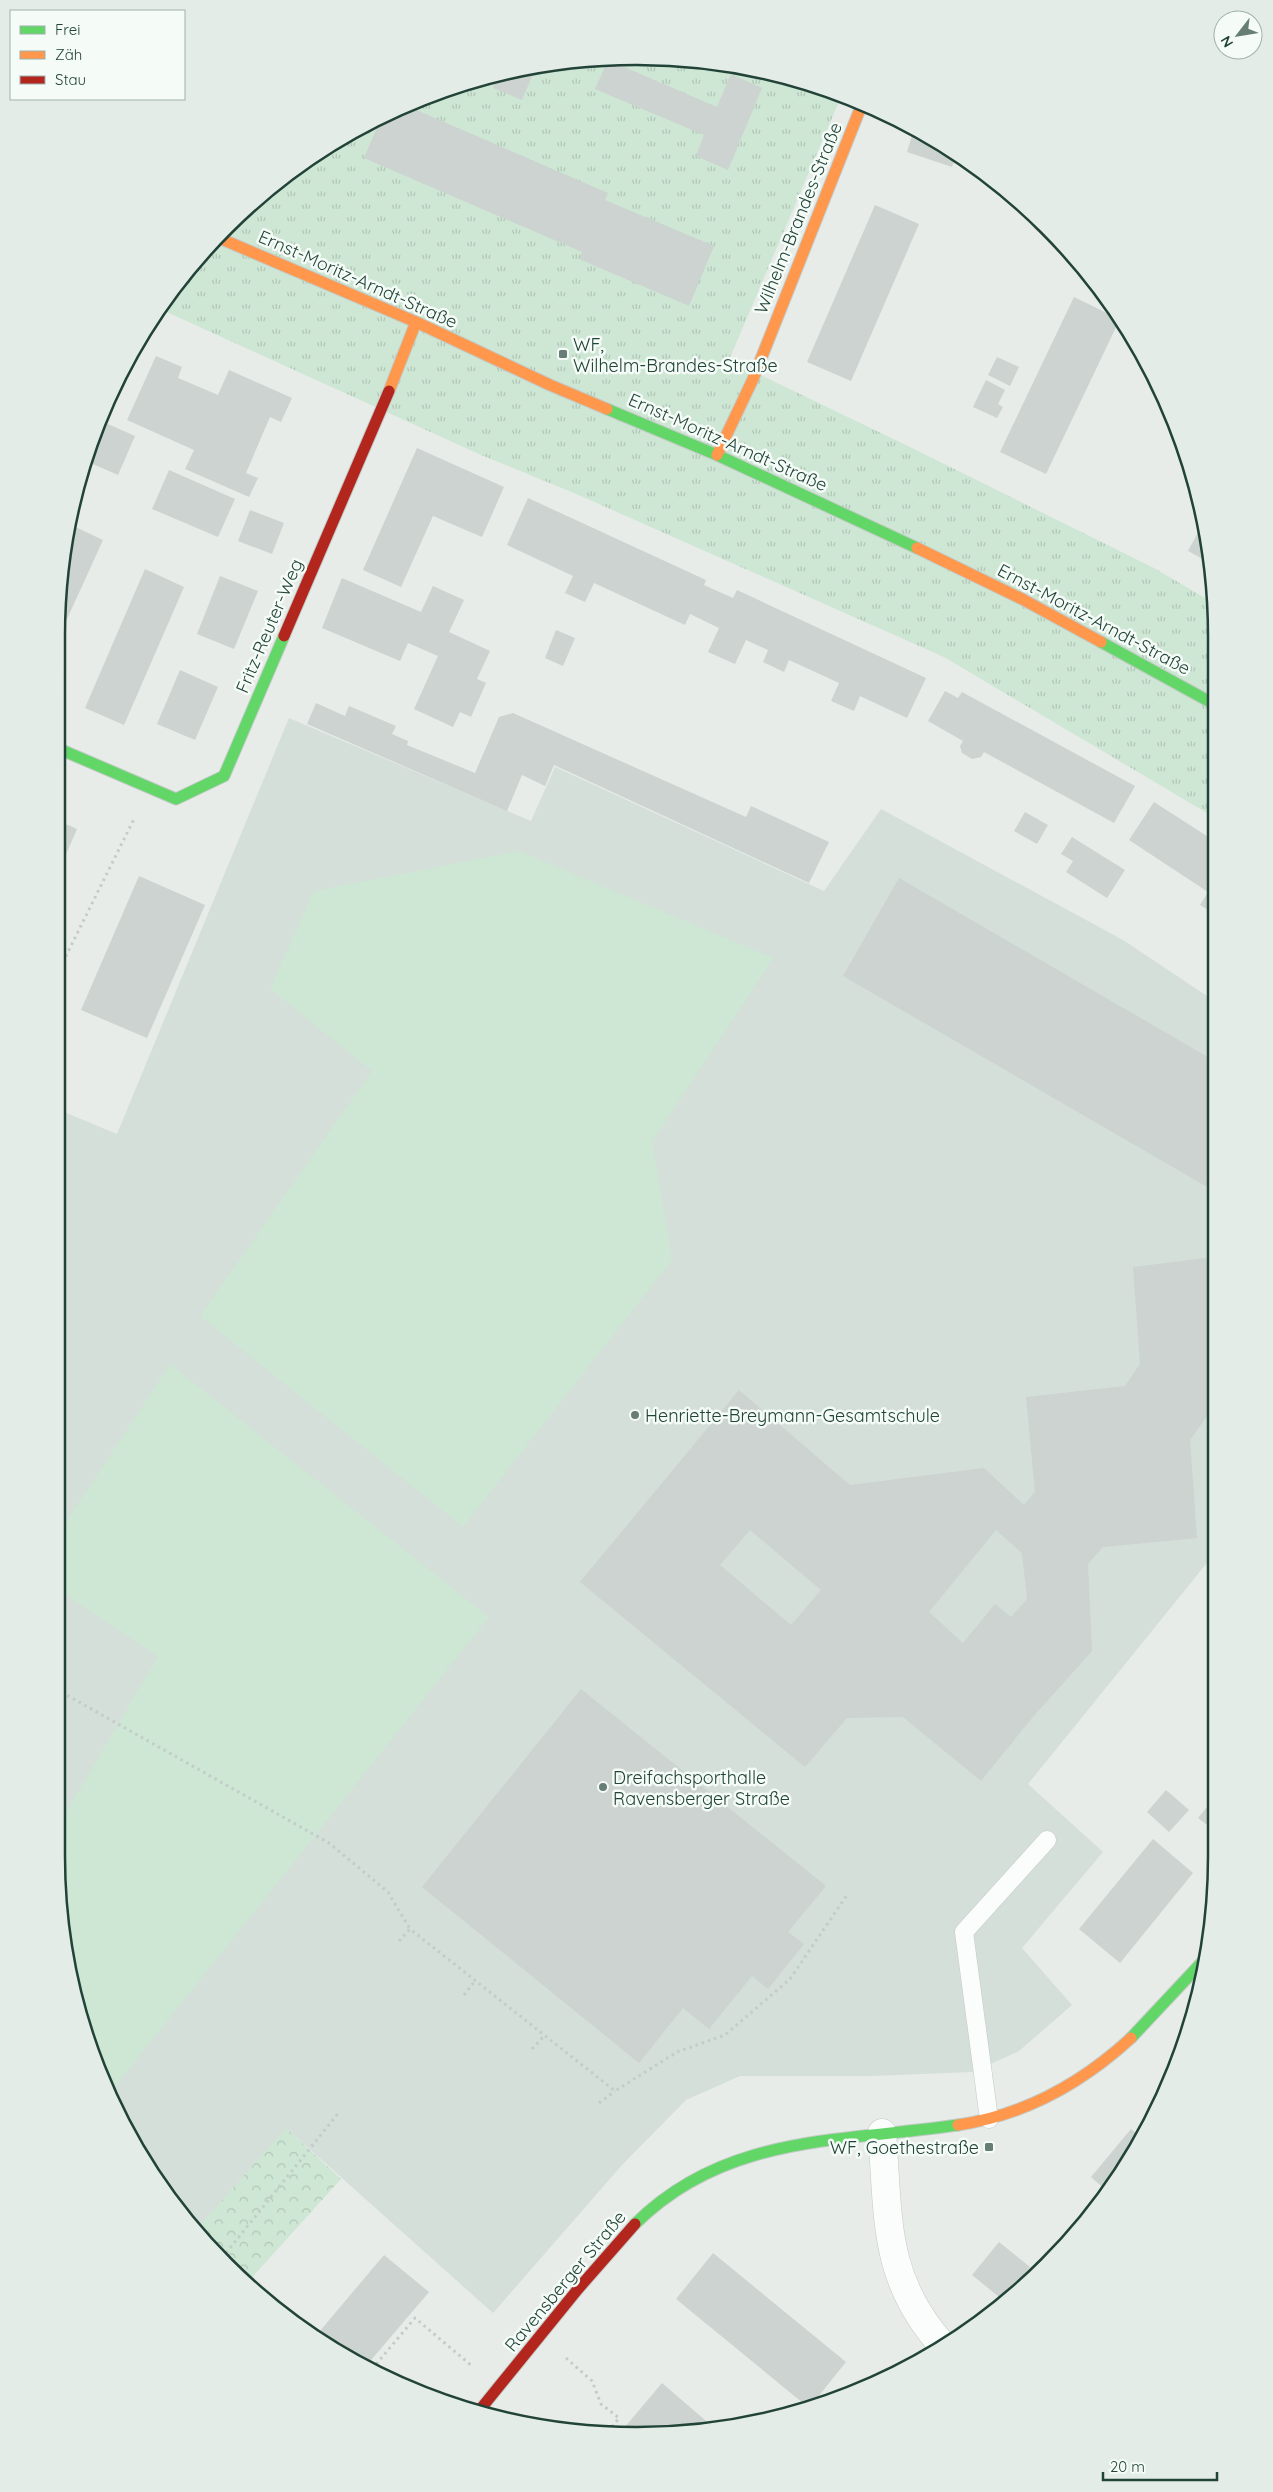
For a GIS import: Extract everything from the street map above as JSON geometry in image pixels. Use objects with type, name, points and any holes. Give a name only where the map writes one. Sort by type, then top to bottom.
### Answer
[{"type":"street","name":"Wilhelm-Brandes-Straße","points":[[717,455],[753,379],[859,111]]},
{"type":"street","name":"Ernst-Moritz-Arndt-Straße","points":[[225,240],[416,322],[550,385],[717,455],[859,520],[1022,599],[1208,701]]},
{"type":"street","name":"Fritz-Reuter-Weg","points":[[65,751],[176,799],[224,776],[416,322]]},
{"type":"street","name":"Ravensberger Straße","points":[[483,2406],[611,2250],[636,2223],[667,2196],[686,2183],[716,2168],[797,2145],[882,2133],[919,2130],[989,2119],[1037,2102],[1098,2068],[1127,2045],[1197,1968]]},
{"type":"street","points":[[882,2133],[891,2249],[899,2278],[914,2310],[938,2340]]},
{"type":"lane","points":[[989,2119],[964,1932],[1047,1840]]},
{"type":"path","points":[[65,958],[149,787]]},
{"type":"path","points":[[65,1694],[329,1844],[388,1892],[410,1928],[475,1982],[615,2091]]},
{"type":"path","points":[[599,2103],[677,2052],[725,2035],[790,1979],[847,1895]]},
{"type":"path","points":[[399,1941],[410,1928]]},
{"type":"path","points":[[464,1995],[475,1982]]},
{"type":"path","points":[[532,2049],[544,2036]]},
{"type":"path","points":[[226,2253],[340,2111]]},
{"type":"path","points":[[376,2364],[415,2318],[498,2388]]},
{"type":"path","points":[[540,2335],[592,2381],[601,2404],[619,2418],[612,2426]]},
{"type":"shaded area","name":"Henriette-Breymann-Gesamtschule","points":[[289,718],[531,821],[555,767],[824,891],[881,809],[1123,940],[1208,997],[1208,1562],[1028,1784],[1103,1852],[1022,1948],[1072,2005],[1019,2051],[973,2072],[871,2076],[740,2076],[686,2100],[622,2165],[493,2313],[287,2129],[201,2225],[161,2173],[124,2108],[109,2074],[95,2039],[84,2003],[76,1967],[66,1893],[65,1112],[117,1134]]},
{"type":"green space","points":[[636,65],[674,66],[748,76],[784,84],[839,102],[729,360],[1154,568],[1207,599],[1208,814],[944,657],[574,493],[481,455],[166,312],[183,289],[232,232],[289,183],[319,161],[384,124],[453,95],[525,76],[599,66]]},
{"type":"green space","points":[[519,851],[773,958],[652,1142],[672,1260],[463,1527],[200,1316],[372,1071],[270,989],[314,891]]},
{"type":"green space","points":[[170,1364],[489,1617],[115,2087],[95,2039],[76,1967],[66,1893],[65,1815],[158,1656],[65,1594],[65,1524]]},
{"type":"green space","points":[[286,2128],[341,2179],[252,2278],[232,2260],[201,2225]]},
{"type":"building","points":[[621,65],[717,107],[731,74],[762,88],[728,170],[696,156],[704,135],[595,89],[605,66]]},
{"type":"building","points":[[533,75],[522,100],[493,88],[495,83]]},
{"type":"building","points":[[416,110],[608,193],[605,200],[714,246],[689,306],[579,259],[582,252],[364,158],[377,128]]},
{"type":"building","points":[[912,136],[954,161],[952,167],[907,152]]},
{"type":"building","points":[[875,205],[919,224],[851,381],[807,362]]},
{"type":"building","points":[[1074,297],[1108,314],[1116,326],[1046,474],[1000,452]]},
{"type":"building","points":[[156,356],[182,367],[178,378],[218,395],[229,370],[292,398],[281,422],[270,417],[246,473],[258,478],[249,497],[185,469],[194,450],[127,420]]},
{"type":"building","points":[[997,357],[1019,367],[1010,386],[988,375]]},
{"type":"building","points":[[986,380],[1005,390],[998,404],[1003,407],[997,418],[973,407]]},
{"type":"building","points":[[107,424],[135,436],[118,475],[92,464]]},
{"type":"building","points":[[417,448],[504,487],[482,537],[433,516],[401,587],[363,570]]},
{"type":"building","points":[[169,470],[235,499],[218,537],[152,509]]},
{"type":"building","points":[[528,498],[706,580],[704,585],[733,598],[737,590],[926,678],[907,718],[860,696],[854,711],[831,701],[839,683],[789,660],[784,672],[763,662],[768,650],[746,640],[735,664],[708,652],[719,628],[690,614],[685,625],[594,583],[585,602],[565,593],[573,576],[507,545]]},
{"type":"building","points":[[250,510],[284,523],[272,554],[238,541]]},
{"type":"building","points":[[76,527],[103,540],[65,623],[66,599]]},
{"type":"building","points":[[1198,532],[1202,559],[1188,551]]},
{"type":"building","points":[[145,569],[184,587],[124,725],[85,708]]},
{"type":"building","points":[[220,576],[258,591],[234,649],[197,634]]},
{"type":"building","points":[[342,578],[421,612],[433,586],[464,600],[449,632],[490,651],[477,679],[486,683],[471,717],[460,712],[453,727],[414,709],[438,656],[408,643],[400,661],[322,628]]},
{"type":"building","points":[[556,630],[575,638],[563,666],[545,658]]},
{"type":"building","points":[[180,670],[218,687],[195,740],[157,724]]},
{"type":"building","points":[[945,691],[958,698],[962,692],[1135,786],[1114,823],[984,752],[981,757],[972,759],[962,753],[960,746],[963,741],[928,721]]},
{"type":"building","points":[[316,703],[345,716],[349,706],[396,726],[392,734],[408,741],[407,745],[475,773],[499,717],[513,713],[746,817],[751,806],[829,842],[809,883],[554,765],[545,786],[522,775],[507,811],[307,724]]},
{"type":"building","points":[[1154,802],[1208,837],[1208,892],[1129,840]]},
{"type":"building","points":[[1025,812],[1048,825],[1037,844],[1014,831]]},
{"type":"building","points":[[65,824],[77,829],[65,857]]},
{"type":"building","points":[[1072,837],[1125,870],[1107,898],[1066,872],[1073,861],[1061,854]]},
{"type":"building","points":[[139,876],[205,905],[147,1038],[81,1010]]},
{"type":"building","points":[[899,878],[1208,1057],[1208,1187],[843,976]]},
{"type":"building","points":[[1208,892],[1208,910],[1200,905]]},
{"type":"building","points":[[1208,1258],[1208,1415],[1190,1440],[1197,1538],[1103,1547],[1088,1564],[1092,1651],[1032,1718],[981,1781],[903,1717],[847,1718],[805,1767],[580,1582],[739,1390],[850,1485],[984,1468],[1024,1505],[1035,1492],[1026,1397],[1125,1386],[1140,1364],[1133,1267]],"holes":[[[750,1530],[821,1590],[791,1625],[720,1565]],[[996,1530],[1022,1553],[1027,1599],[1011,1617],[995,1604],[963,1643],[929,1612]]]},
{"type":"building","name":"Dreifachsporthalle Ravensberger Straße","points":[[581,1689],[826,1886],[788,1932],[804,1944],[768,1989],[752,1976],[709,2029],[683,2008],[639,2063],[422,1887]]},
{"type":"building","points":[[1166,1790],[1189,1810],[1169,1832],[1147,1812]]},
{"type":"building","points":[[1208,1806],[1208,1826],[1198,1818]]},
{"type":"building","points":[[1153,1839],[1193,1873],[1120,1963],[1079,1929]]},
{"type":"building","points":[[1131,2129],[1136,2133],[1102,2187],[1091,2177]]},
{"type":"building","points":[[999,2242],[1030,2267],[1022,2277],[999,2297],[972,2275]]},
{"type":"building","points":[[713,2253],[846,2362],[817,2398],[802,2402],[676,2299]]},
{"type":"building","points":[[384,2255],[429,2292],[371,2361],[320,2331]]},
{"type":"building","points":[[662,2383],[708,2422],[674,2426],[625,2427]]},
{"type":"traffic: fast","points":[[607,409],[717,455],[917,548]]},
{"type":"traffic: fast","points":[[65,751],[176,799],[224,776],[284,636]]},
{"type":"traffic: fast","points":[[1101,642],[1208,701]]},
{"type":"traffic: fast","points":[[1131,2038],[1197,1968]]},
{"type":"traffic: fast","points":[[635,2224],[670,2195],[707,2173],[746,2158],[787,2147],[829,2140],[958,2125]]},
{"type":"traffic: slow","points":[[717,455],[753,379],[859,111]]},
{"type":"traffic: slow","points":[[225,240],[416,322],[550,385],[607,409]]},
{"type":"traffic: slow","points":[[389,391],[416,322]]},
{"type":"traffic: slow","points":[[917,548],[1022,599],[1101,642]]},
{"type":"traffic: slow","points":[[958,2125],[1006,2114],[1051,2095],[1093,2069],[1131,2038]]},
{"type":"traffic: jam","points":[[284,636],[389,391]]},
{"type":"traffic: jam","points":[[483,2406],[578,2289],[635,2224]]},
{"type":"place","name":"WF, Wilhelm-Brandes-Straße","points":[[563,354]]},
{"type":"place","name":"Henriette-Breymann-Gesamtschule","points":[[635,1415]]},
{"type":"place","name":"Dreifachsporthalle Ravensberger Straße","points":[[603,1787]]},
{"type":"place","name":"WF, Goethestraße","points":[[989,2147]]}]
